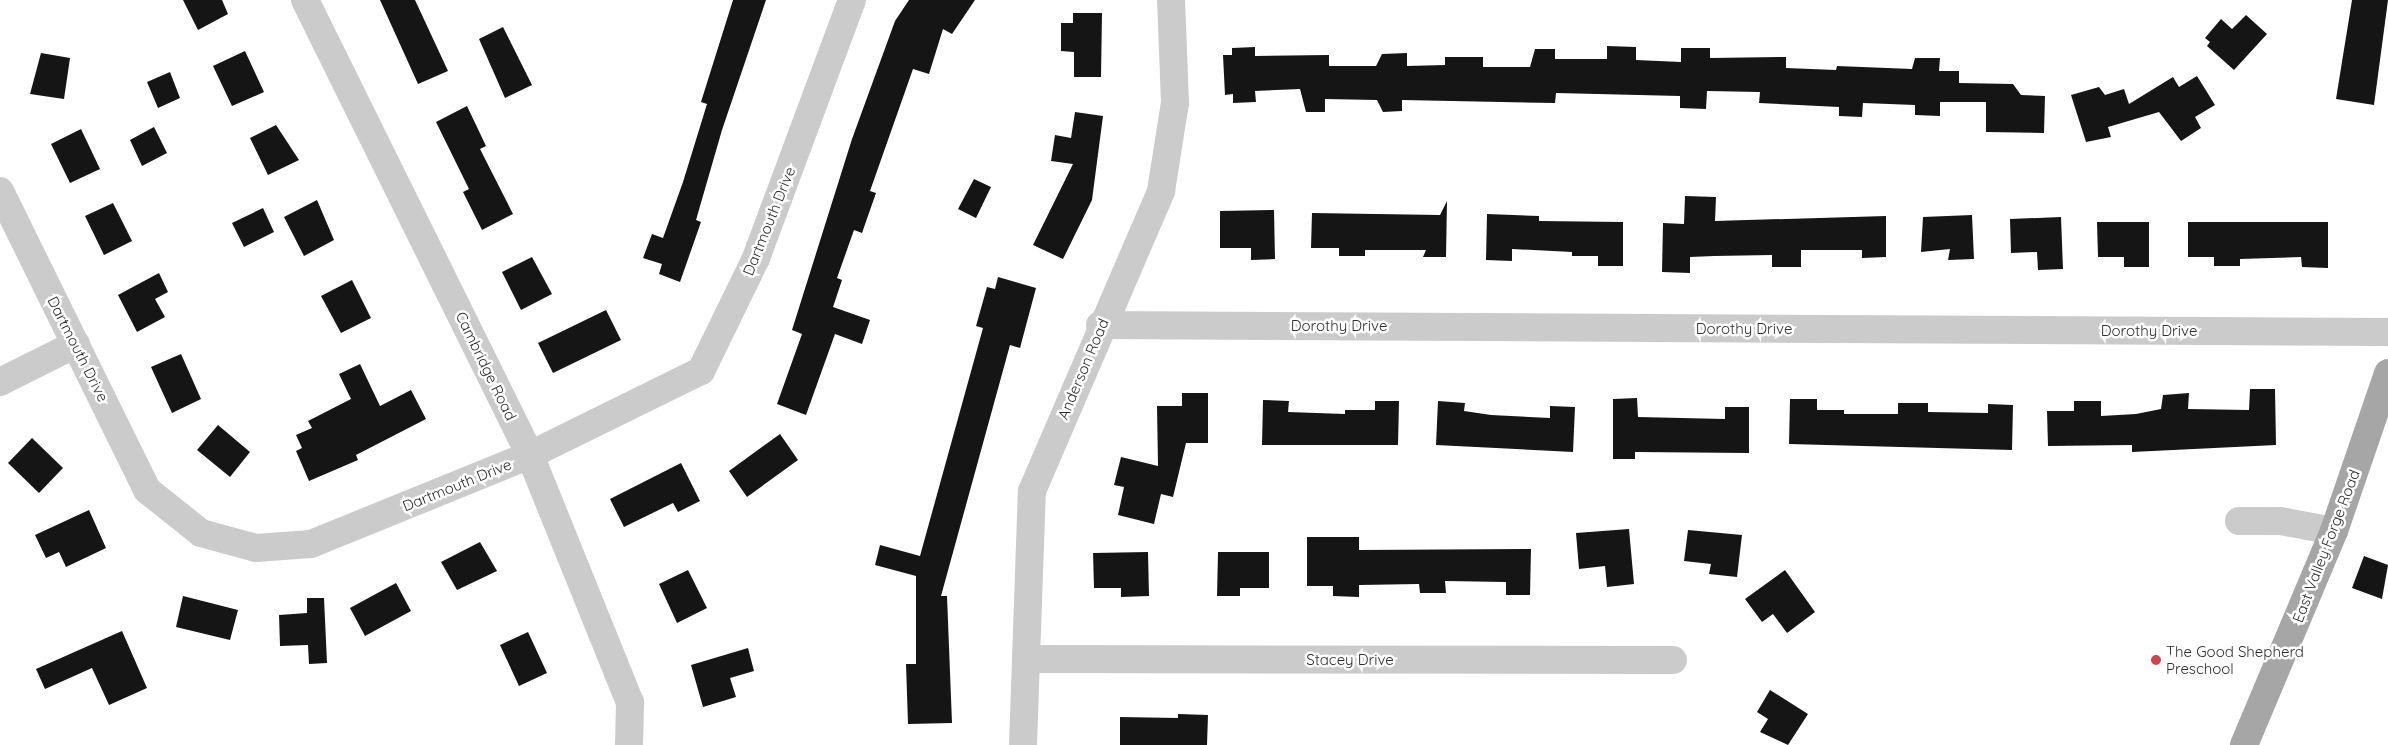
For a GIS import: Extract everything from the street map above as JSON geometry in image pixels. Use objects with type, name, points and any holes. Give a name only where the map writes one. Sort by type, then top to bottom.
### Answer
[{"type":"main road","name":"East Valley Forge Road","points":[[2244,745],[2334,531],[2388,373]]},
{"type":"street","name":"Cambridge Road","points":[[305,0],[530,455],[630,702],[628,745]]},
{"type":"street","name":"Dartmouth Drive","points":[[0,191],[147,490],[201,533],[256,548],[311,544],[530,455],[701,372],[756,258],[852,0]]},
{"type":"street","name":"Anderson Road","points":[[1023,745],[1032,491],[1100,325],[1162,191],[1176,103],[1172,0]]},
{"type":"street","name":"Dorothy Drive","points":[[1100,325],[2388,332]]},
{"type":"street","points":[[0,382],[76,344]]},
{"type":"street","points":[[2239,521],[2280,521],[2334,531]]},
{"type":"street","name":"Stacey Drive","points":[[1026,659],[1673,660]]},
{"type":"building","points":[[183,0],[222,0],[228,14],[198,30]]},
{"type":"building","points":[[380,0],[415,0],[448,71],[418,84]]},
{"type":"building","points":[[733,0],[766,0],[722,130],[696,220],[701,222],[680,282],[659,274],[662,264],[643,258],[652,234],[663,238],[683,182],[707,104],[701,102]]},
{"type":"building","points":[[909,0],[975,0],[952,34],[943,29],[929,74],[913,69],[870,191],[876,193],[862,233],[854,230],[837,278],[842,280],[833,307],[870,320],[862,344],[835,334],[806,415],[777,404],[802,334],[792,330],[852,139],[895,21]]},
{"type":"building","points":[[2352,0],[2388,0],[2374,105],[2336,99]]},
{"type":"building","points":[[1073,13],[1102,13],[1101,77],[1074,77],[1074,52],[1061,51],[1061,23],[1073,23]]},
{"type":"building","points":[[2246,15],[2267,34],[2234,70],[2207,46],[2210,42],[2205,38],[2221,19],[2232,29]]},
{"type":"building","points":[[503,27],[532,85],[505,98],[479,39]]},
{"type":"building","points":[[1607,46],[1636,47],[1636,60],[1681,62],[1681,48],[1710,48],[1710,58],[1786,57],[1786,68],[1836,70],[1837,66],[1912,69],[1915,58],[1940,58],[1939,71],[1959,71],[1959,83],[2013,84],[2021,95],[2045,96],[2044,133],[1986,132],[1986,102],[1940,102],[1940,116],[1915,115],[1915,105],[1863,103],[1862,117],[1839,116],[1839,107],[1759,103],[1760,92],[1707,91],[1706,109],[1680,108],[1680,96],[1556,93],[1555,103],[1402,100],[1402,111],[1383,112],[1377,100],[1325,99],[1325,112],[1306,112],[1300,89],[1255,91],[1256,102],[1233,103],[1233,94],[1225,95],[1223,55],[1232,55],[1232,48],[1255,47],[1255,56],[1329,55],[1329,66],[1376,66],[1382,54],[1407,53],[1407,66],[1445,65],[1445,57],[1483,57],[1483,67],[1530,67],[1535,49],[1555,49],[1555,59],[1607,59]]},
{"type":"building","points":[[245,51],[264,92],[232,106],[213,66]]},
{"type":"building","points":[[41,53],[70,58],[64,99],[30,94]]},
{"type":"building","points":[[170,72],[180,98],[158,108],[147,82]]},
{"type":"building","points":[[2197,76],[2215,105],[2195,117],[2201,128],[2181,141],[2159,112],[2108,127],[2111,137],[2086,142],[2071,95],[2099,87],[2105,95],[2124,89],[2129,104],[2173,77],[2179,87]]},
{"type":"building","points":[[467,106],[486,146],[480,149],[513,214],[482,230],[463,192],[469,189],[436,122]]},
{"type":"building","points":[[1075,112],[1103,116],[1092,200],[1063,259],[1033,245],[1073,164],[1051,161],[1055,135],[1071,138]]},
{"type":"building","points":[[276,125],[299,160],[268,175],[250,138]]},
{"type":"building","points":[[154,127],[167,153],[142,166],[130,140]]},
{"type":"building","points":[[81,129],[100,169],[70,183],[51,144]]},
{"type":"building","points":[[974,179],[991,187],[976,218],[958,209]]},
{"type":"building","points":[[1685,196],[1716,197],[1715,221],[1886,216],[1886,257],[1862,258],[1862,250],[1801,250],[1801,267],[1772,267],[1772,255],[1690,257],[1690,273],[1662,272],[1663,223],[1684,224]]},
{"type":"building","points":[[317,200],[334,240],[304,256],[284,217]]},
{"type":"building","points":[[1447,201],[1446,257],[1423,257],[1426,250],[1365,250],[1365,256],[1339,256],[1339,248],[1311,248],[1312,213],[1440,215]]},
{"type":"building","points":[[113,203],[132,241],[104,255],[85,216]]},
{"type":"building","points":[[263,208],[274,232],[244,247],[232,223]]},
{"type":"building","points":[[1274,210],[1275,259],[1251,260],[1251,248],[1220,248],[1220,211]]},
{"type":"building","points":[[1487,214],[1539,216],[1539,221],[1623,222],[1623,266],[1598,266],[1598,256],[1572,256],[1572,252],[1512,249],[1512,261],[1486,260]]},
{"type":"building","points":[[1972,215],[1974,259],[1948,260],[1950,249],[1921,252],[1923,217]]},
{"type":"building","points":[[2061,217],[2063,269],[2038,270],[2037,252],[2011,253],[2010,219]]},
{"type":"building","points":[[2097,222],[2149,222],[2149,267],[2124,267],[2124,257],[2098,257]]},
{"type":"building","points":[[2188,222],[2328,222],[2328,268],[2302,267],[2301,257],[2240,259],[2240,266],[2214,266],[2214,257],[2188,257]]},
{"type":"building","points":[[532,257],[552,294],[521,310],[502,272]]},
{"type":"building","points":[[159,273],[168,292],[155,299],[165,317],[137,332],[118,295]]},
{"type":"building","points":[[998,277],[1036,288],[1020,348],[1010,345],[941,596],[947,596],[952,723],[908,724],[906,664],[916,664],[916,576],[875,565],[880,545],[920,556],[983,328],[976,326],[987,287],[995,289]]},
{"type":"building","points":[[352,280],[371,318],[341,333],[321,296]]},
{"type":"building","points":[[606,310],[621,340],[553,373],[538,343]]},
{"type":"building","points":[[181,354],[201,399],[172,413],[151,367]]},
{"type":"building","points":[[360,364],[380,406],[411,390],[426,419],[356,455],[358,460],[309,481],[296,451],[302,448],[296,435],[312,428],[308,421],[351,399],[339,374]]},
{"type":"building","points":[[2250,389],[2275,389],[2276,445],[2132,452],[2132,445],[2048,446],[2047,411],[2074,411],[2074,401],[2101,401],[2101,416],[2136,414],[2161,409],[2163,395],[2189,393],[2188,409],[2249,410]]},
{"type":"building","points":[[1182,393],[1208,393],[1208,443],[1186,443],[1173,497],[1161,494],[1154,524],[1118,515],[1124,487],[1114,485],[1121,457],[1158,466],[1157,406],[1182,406]]},
{"type":"building","points":[[1637,398],[1638,417],[1725,419],[1725,407],[1749,407],[1749,453],[1635,452],[1635,459],[1613,459],[1613,399]]},
{"type":"building","points":[[1790,399],[1817,399],[1817,410],[1844,410],[1844,414],[1898,414],[1898,403],[1928,403],[1928,412],[1988,413],[1988,404],[2013,405],[2012,450],[1789,444]]},
{"type":"building","points":[[1263,400],[1289,401],[1288,412],[1345,414],[1345,410],[1375,410],[1375,401],[1399,401],[1398,445],[1262,445]]},
{"type":"building","points":[[1438,401],[1465,403],[1464,411],[1491,415],[1550,418],[1550,406],[1575,407],[1573,452],[1436,445]]},
{"type":"building","points":[[218,425],[250,452],[230,477],[197,450]]},
{"type":"building","points":[[780,434],[798,460],[747,497],[729,471]]},
{"type":"building","points":[[32,438],[63,468],[39,493],[8,463]]},
{"type":"building","points":[[681,463],[700,501],[678,512],[673,503],[624,527],[610,499]]},
{"type":"building","points":[[89,510],[106,548],[66,567],[59,552],[46,558],[35,535]]},
{"type":"building","points":[[1629,529],[1634,584],[1607,587],[1605,566],[1579,569],[1576,533]]},
{"type":"building","points":[[1688,530],[1742,535],[1737,577],[1709,574],[1711,564],[1684,561]]},
{"type":"building","points":[[1307,537],[1359,537],[1359,550],[1531,549],[1530,595],[1506,595],[1506,582],[1445,581],[1446,593],[1420,593],[1419,584],[1359,585],[1359,597],[1333,596],[1333,586],[1307,586]]},
{"type":"building","points":[[480,542],[497,571],[457,590],[441,562]]},
{"type":"building","points":[[1148,552],[1149,596],[1121,597],[1121,588],[1094,588],[1093,553]]},
{"type":"building","points":[[1218,552],[1269,552],[1269,588],[1240,588],[1240,596],[1217,596]]},
{"type":"building","points":[[2364,556],[2388,565],[2382,599],[2352,588]]},
{"type":"building","points":[[688,570],[707,608],[677,623],[659,584]]},
{"type":"building","points":[[1785,570],[1815,612],[1787,633],[1773,614],[1762,622],[1745,599]]},
{"type":"building","points":[[396,583],[411,611],[365,636],[350,608]]},
{"type":"building","points":[[183,596],[238,610],[230,640],[176,627]]},
{"type":"building","points":[[307,598],[324,598],[327,663],[309,664],[308,645],[280,646],[279,615],[307,613]]},
{"type":"building","points":[[122,631],[147,688],[109,705],[92,668],[45,689],[36,669]]},
{"type":"building","points":[[528,632],[547,673],[519,686],[500,645]]},
{"type":"building","points":[[748,648],[754,671],[730,678],[736,697],[703,707],[691,665]]},
{"type":"building","points":[[1770,690],[1808,714],[1788,745],[1760,732],[1768,719],[1757,712]]},
{"type":"building","points":[[1178,714],[1208,715],[1207,745],[1120,745],[1120,717],[1178,718]]},
{"type":"place","name":"The Good Shepherd Preschool","points":[[2156,660]]}]
